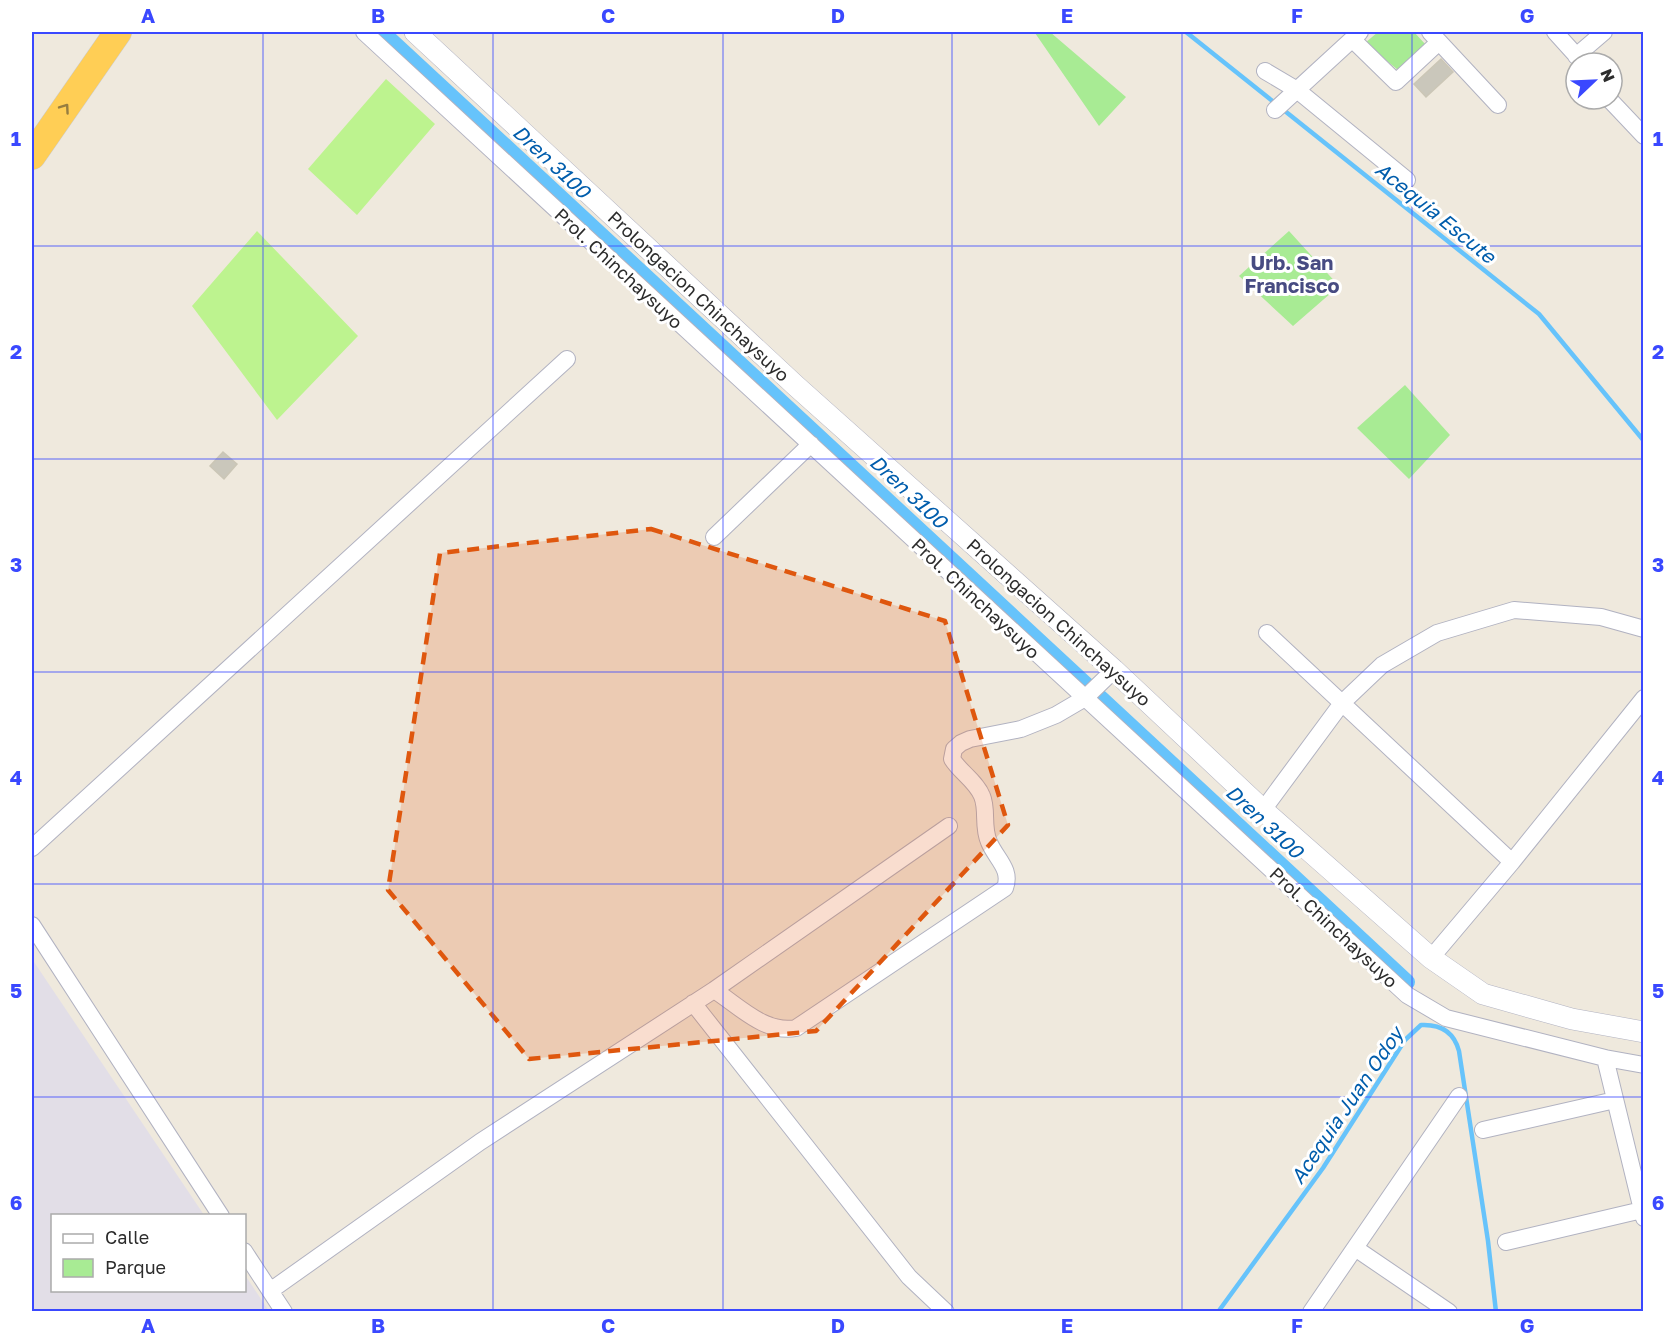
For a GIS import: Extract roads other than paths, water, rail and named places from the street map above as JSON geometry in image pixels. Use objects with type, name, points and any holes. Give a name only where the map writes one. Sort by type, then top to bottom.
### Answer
[{"type":"highway","points":[[32,123],[96,32]]},
{"type":"highway","points":[[32,156],[117,32]]},
{"type":"street","name":"Prol. Chinchaysuyo","points":[[364,32],[1087,696],[1407,995],[1446,1018],[1605,1058],[1644,1065]]},
{"type":"street","name":"Prolongacion Chinchaysuyo","points":[[415,32],[1109,675],[1431,958],[1483,994],[1572,1018],[1644,1032]]},
{"type":"street","points":[[1555,32],[1572,51]]},
{"type":"street","points":[[1586,51],[1601,32]]},
{"type":"street","points":[[1286,101],[1357,35],[1396,82],[1435,37],[1498,105]]},
{"type":"street","points":[[1265,71],[1286,101],[1407,180]]},
{"type":"street","points":[[1620,111],[1643,136]]},
{"type":"street","points":[[32,848],[567,359]]},
{"type":"street","points":[[714,537],[811,444]]},
{"type":"street","points":[[1263,810],[1342,703],[1382,665],[1437,633],[1514,610],[1601,617],[1644,630]]},
{"type":"street","points":[[1267,633],[1512,862]]},
{"type":"street","points":[[714,990],[768,1026],[784,1030],[796,1028],[1005,888],[1008,880],[1006,871],[989,843],[984,828],[982,797],[952,759],[954,749],[961,742],[970,739],[1021,729],[1056,715],[1087,696],[1109,675]]},
{"type":"street","points":[[1431,958],[1512,862],[1644,698]]},
{"type":"street","points":[[270,1291],[480,1142],[714,990],[949,826]]},
{"type":"street","points":[[32,925],[220,1214]]},
{"type":"street","points":[[693,1003],[909,1277],[946,1311]]},
{"type":"street","points":[[1506,1242],[1643,1214],[1605,1058]]},
{"type":"street","points":[[1311,1311],[1459,1096]]},
{"type":"street","points":[[1483,1130],[1615,1100]]},
{"type":"street","points":[[1355,1248],[1449,1311]]},
{"type":"street","points":[[246,1254],[284,1311]]},
{"type":"waterway","name":"Dren 3100","points":[[382,32],[1407,982]]},
{"type":"waterway","name":"Acequia Escute","points":[[1186,32],[1539,314],[1644,441]]},
{"type":"waterway","name":"Acequia Juan Odoy","points":[[1218,1312],[1323,1168],[1405,1040],[1421,1025],[1435,1026],[1446,1031],[1454,1039],[1459,1051],[1488,1241],[1496,1312]]},
{"type":"district","name":"Urb. San Francisco","points":[[1292,274]]}]
